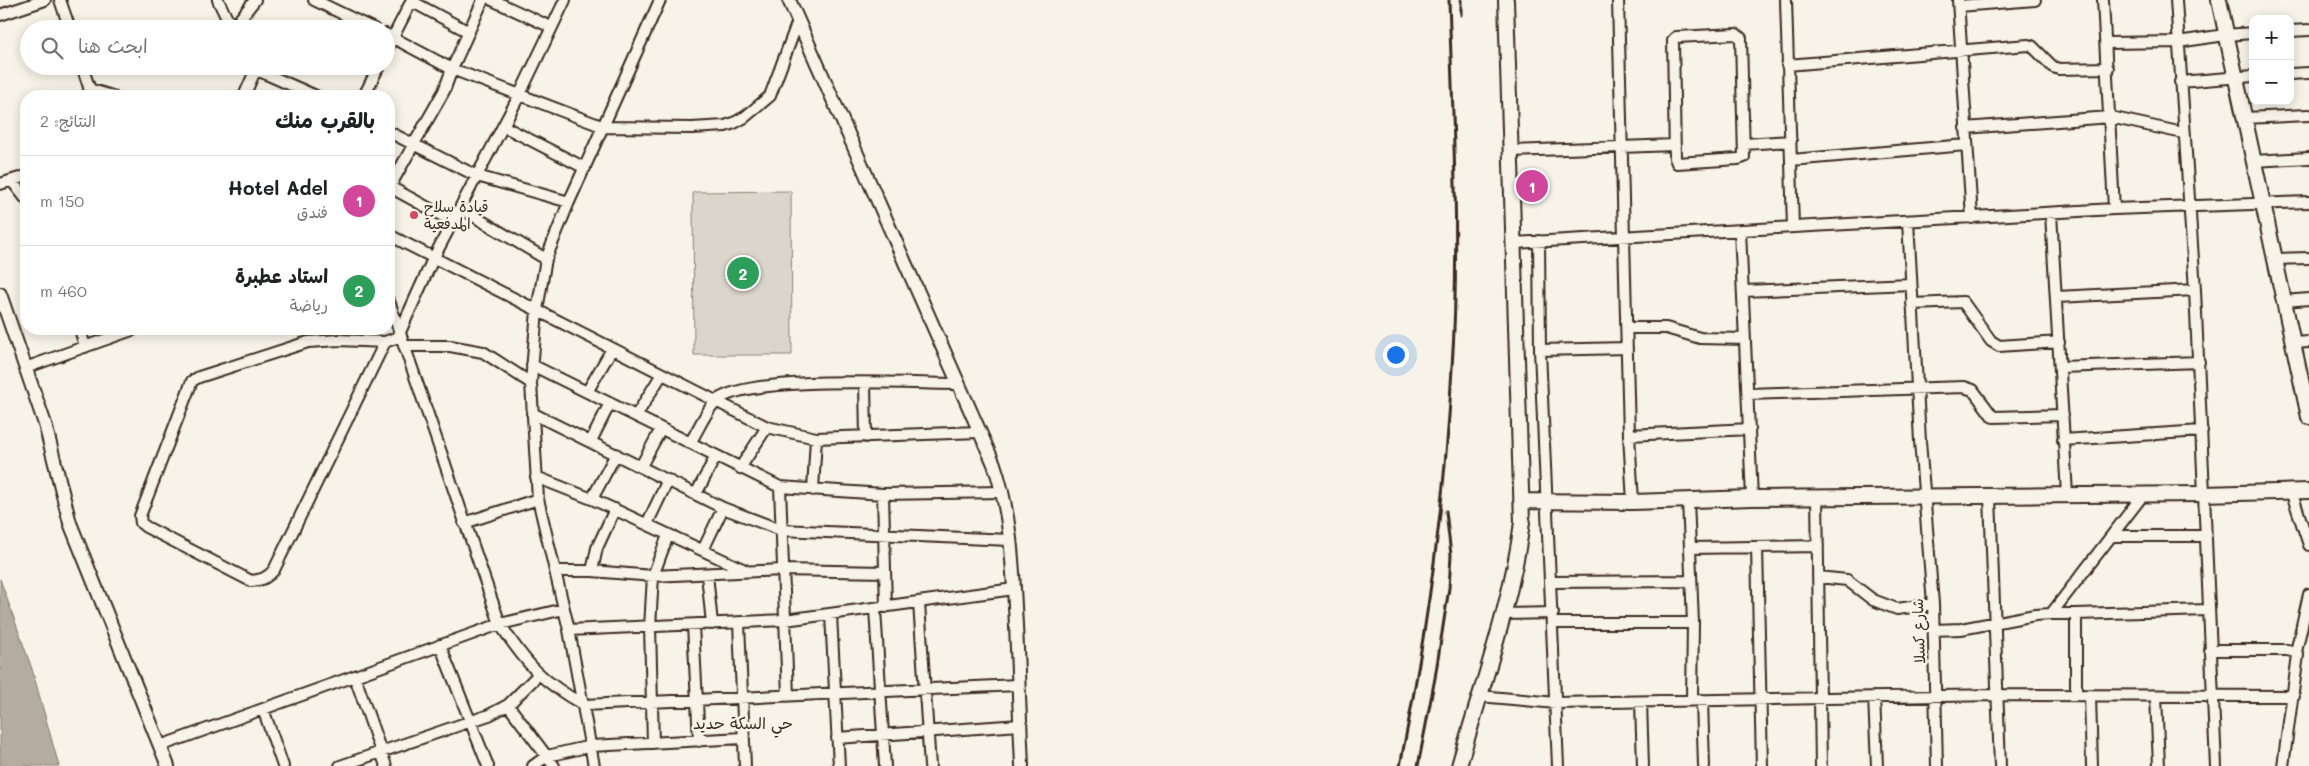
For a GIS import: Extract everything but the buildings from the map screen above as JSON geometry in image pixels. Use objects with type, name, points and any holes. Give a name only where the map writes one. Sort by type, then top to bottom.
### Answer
[{"type":"main road","points":[[1458,766],[1502,614],[1519,543],[1522,501],[1506,0]]},
{"type":"main road","points":[[2219,0],[2292,343],[2305,384],[2309,417]]},
{"type":"main road","points":[[1522,501],[1633,502],[1688,499],[1818,497],[2143,495],[2302,490]]},
{"type":"street","points":[[0,16],[45,0]]},
{"type":"street","points":[[60,0],[67,20]]},
{"type":"street","points":[[218,0],[228,20]]},
{"type":"street","points":[[239,20],[255,0]]},
{"type":"street","points":[[314,0],[355,20]]},
{"type":"street","points":[[395,28],[412,0],[468,32]]},
{"type":"street","points":[[395,177],[444,91],[468,32],[484,0]]},
{"type":"street","points":[[492,0],[551,27]]},
{"type":"street","points":[[402,338],[433,260],[520,94],[565,0]]},
{"type":"street","points":[[594,766],[569,630],[538,499],[532,413],[532,364],[537,310],[546,259],[569,202],[660,0]]},
{"type":"street","points":[[789,0],[979,432],[1003,492],[1010,540],[1014,589],[1022,766]]},
{"type":"street","points":[[1618,0],[1629,435],[1633,502]]},
{"type":"street","points":[[1786,0],[1793,227]]},
{"type":"street","points":[[1972,218],[1960,52],[1959,3],[2035,0]]},
{"type":"street","points":[[2104,0],[2114,209]]},
{"type":"street","points":[[2176,0],[2199,362],[2203,494],[2216,766]]},
{"type":"street","points":[[395,39],[452,69],[604,127],[710,128],[725,126],[745,118],[770,96],[798,21]]},
{"type":"street","points":[[2294,31],[2309,30]]},
{"type":"street","points":[[2107,42],[2178,42],[2249,33]]},
{"type":"street","points":[[1736,34],[1741,38],[1745,152],[1741,158],[1680,164],[1675,161],[1674,145],[1673,40],[1676,37],[1736,34]]},
{"type":"street","points":[[1787,66],[2028,45],[2032,46],[2053,67],[2059,69],[2108,68]]},
{"type":"street","points":[[2294,74],[2309,73]]},
{"type":"street","points":[[85,75],[89,90]]},
{"type":"street","points":[[246,90],[250,75]]},
{"type":"street","points":[[268,75],[302,90]]},
{"type":"street","points":[[367,90],[374,75]]},
{"type":"street","points":[[2180,82],[2249,76]]},
{"type":"street","points":[[2244,118],[2309,115]]},
{"type":"street","points":[[1965,128],[2110,117],[2183,132]]},
{"type":"street","points":[[503,126],[585,168]]},
{"type":"street","points":[[395,136],[477,176],[569,202]]},
{"type":"street","points":[[1745,144],[1791,141]]},
{"type":"street","points":[[1512,151],[1674,145]]},
{"type":"street","points":[[1791,160],[1966,145]]},
{"type":"street","points":[[2253,161],[2309,158]]},
{"type":"street","points":[[0,184],[20,178]]},
{"type":"street","points":[[12,181],[20,191]]},
{"type":"street","points":[[395,190],[454,222]]},
{"type":"street","points":[[1513,243],[1624,235],[2114,209],[2309,202]]},
{"type":"street","points":[[460,208],[546,259]]},
{"type":"street","points":[[2051,213],[2061,368],[2066,495]]},
{"type":"street","name":"شارع كسلا","points":[[1908,221],[1917,389],[1933,604],[1938,766]]},
{"type":"street","points":[[1740,230],[1752,498]]},
{"type":"street","points":[[395,240],[767,427],[816,438],[979,432]]},
{"type":"street","points":[[1539,241],[1540,350],[1546,501],[1552,582],[1558,766]]},
{"type":"street","points":[[2274,259],[2309,258]]},
{"type":"street","points":[[1744,291],[1911,284]]},
{"type":"street","points":[[2057,297],[2195,290]]},
{"type":"street","points":[[0,294],[45,424],[70,523],[168,766]]},
{"type":"street","points":[[2284,301],[2309,299]]},
{"type":"street","points":[[1912,304],[1963,302],[1991,342],[1999,346],[2059,342]]},
{"type":"street","points":[[395,318],[500,624],[516,649],[538,675],[562,693],[584,705],[1018,685]]},
{"type":"street","points":[[1627,328],[1666,328],[1700,338],[1745,339]]},
{"type":"street","points":[[82,335],[85,346]]},
{"type":"street","points":[[25,368],[117,335]]},
{"type":"street","points":[[385,342],[274,570],[268,577],[251,580],[141,523],[140,516],[192,381],[199,377],[308,342],[339,340],[385,342],[402,338],[483,352],[531,383]]},
{"type":"street","points":[[2292,343],[2309,342]]},
{"type":"street","points":[[1540,350],[1627,348]]},
{"type":"street","points":[[587,392],[612,349]]},
{"type":"street","points":[[2061,368],[2199,362]]},
{"type":"street","points":[[532,364],[780,488],[883,494],[1003,492]]},
{"type":"street","points":[[636,416],[662,374]]},
{"type":"street","points":[[690,443],[716,401],[746,389],[806,383],[957,384]]},
{"type":"street","points":[[865,384],[866,437]]},
{"type":"street","points":[[1748,394],[1968,387],[1993,417],[2063,415]]},
{"type":"street","points":[[591,441],[610,403]]},
{"type":"street","points":[[532,413],[723,508],[781,530],[1010,540]]},
{"type":"street","points":[[740,468],[767,427]]},
{"type":"street","points":[[640,466],[661,429]]},
{"type":"street","points":[[1629,435],[1750,430]]},
{"type":"street","points":[[2064,440],[2202,431]]},
{"type":"street","points":[[813,490],[816,438]]},
{"type":"street","points":[[592,499],[616,454]]},
{"type":"street","points":[[696,494],[716,456]]},
{"type":"street","points":[[536,477],[615,509],[748,571]]},
{"type":"street","points":[[647,524],[668,480]]},
{"type":"street","points":[[780,488],[788,696]]},
{"type":"street","points":[[2302,490],[2309,545]]},
{"type":"street","points":[[883,494],[886,607]]},
{"type":"street","points":[[2051,614],[2143,495]]},
{"type":"street","points":[[1990,496],[2000,766]]},
{"type":"street","points":[[1818,497],[1821,766]]},
{"type":"street","points":[[464,523],[538,499]]},
{"type":"street","points":[[1688,499],[1692,623],[1704,766]]},
{"type":"street","points":[[702,550],[723,508]]},
{"type":"street","points":[[592,571],[597,548],[615,509]]},
{"type":"street","points":[[653,743],[650,627],[654,576],[668,534]]},
{"type":"street","points":[[2113,536],[2205,536]]},
{"type":"street","points":[[1690,548],[1818,546]]},
{"type":"street","points":[[1757,547],[1762,766]]},
{"type":"street","points":[[556,571],[592,571],[654,576],[782,570],[885,572]]},
{"type":"street","points":[[707,574],[712,624]]},
{"type":"street","points":[[1818,577],[1847,580],[1874,600],[1897,609],[1933,604]]},
{"type":"street","points":[[1552,582],[1691,581]]},
{"type":"street","points":[[569,630],[784,620],[1014,589]]},
{"type":"street","points":[[2283,766],[2294,696],[2298,655],[2296,652],[2309,594]]},
{"type":"street","points":[[920,602],[930,766]]},
{"type":"street","points":[[160,746],[500,624],[564,609]]},
{"type":"street","points":[[875,609],[884,766]]},
{"type":"street","points":[[1933,630],[1961,629],[2034,615],[2208,610]]},
{"type":"street","points":[[1502,614],[1553,618],[1692,623]]},
{"type":"street","points":[[2076,614],[2076,695]]},
{"type":"street","points":[[831,615],[839,766]]},
{"type":"street","points":[[739,623],[745,766]]},
{"type":"street","points":[[693,625],[699,741]]},
{"type":"street","points":[[440,645],[469,723],[488,766]]},
{"type":"street","points":[[2210,650],[2287,650],[2296,652]]},
{"type":"street","points":[[340,766],[380,751],[469,723],[508,705],[538,675]]},
{"type":"street","points":[[355,676],[386,766]]},
{"type":"street","points":[[1479,696],[1556,703],[1997,695],[2294,696]]},
{"type":"street","points":[[2090,696],[2092,766]]},
{"type":"street","points":[[2156,696],[2159,766]]},
{"type":"street","points":[[1874,697],[1878,766]]},
{"type":"street","points":[[1641,702],[1643,766]]},
{"type":"street","points":[[508,705],[554,766]]},
{"type":"street","points":[[263,709],[283,766]]},
{"type":"street","points":[[837,738],[1020,725]]},
{"type":"street","points":[[533,766],[547,756],[591,746],[743,738]]},
{"type":"shaded area","points":[[791,191],[792,355],[694,355],[693,192]]},
{"type":"shaded area","points":[[0,579],[32,669],[59,766],[0,766]]},
{"type":"railway","points":[[1400,766],[1419,666],[1434,568],[1449,419],[1456,230],[1449,0]]},
{"type":"railway","points":[[1461,0],[1461,15]]},
{"type":"railway","points":[[1418,766],[1435,678],[1449,588],[1451,555],[1446,511]]},
{"type":"place","name":"Hotel Adel","points":[[1532,186]]},
{"type":"place","name":"قيادة سلاح المدفعية","points":[[414,215]]},
{"type":"place","name":"استاد عطبرة","points":[[743,273]]},
{"type":"district","name":"حي السكة حديد","points":[[743,722]]}]
